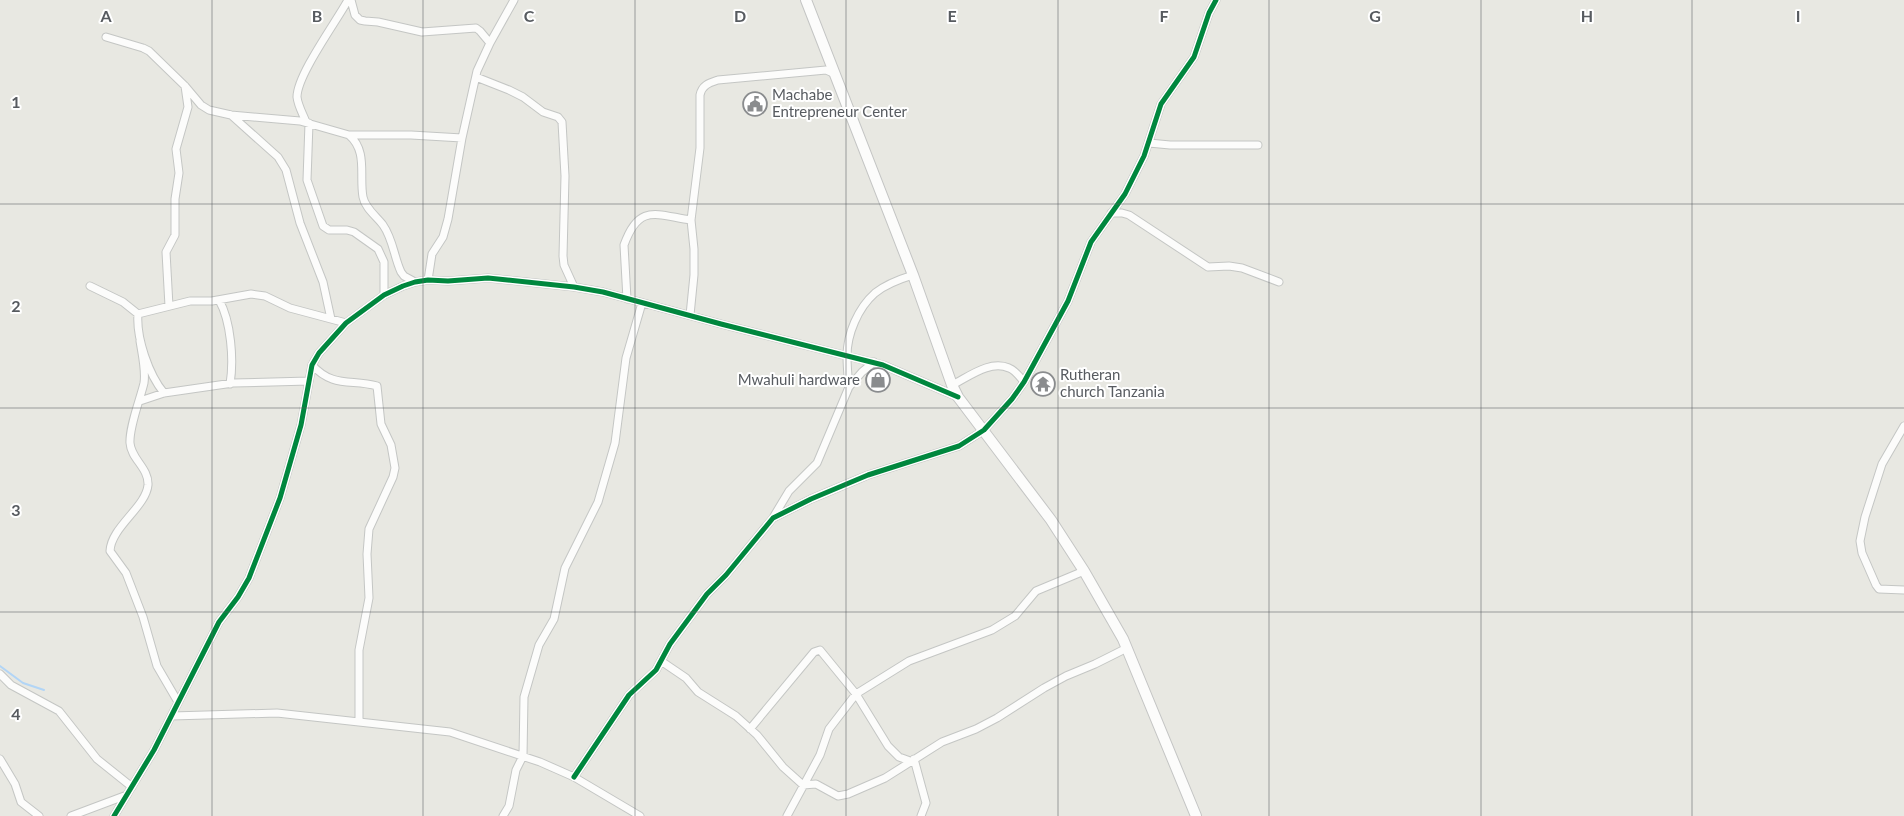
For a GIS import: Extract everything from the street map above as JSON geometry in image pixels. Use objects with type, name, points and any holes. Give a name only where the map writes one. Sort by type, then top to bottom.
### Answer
[{"type":"street","points":[[350,0],[355,15],[365,22],[378,22],[422,32],[476,28],[490,43]]},
{"type":"street","points":[[350,0],[301,80],[297,96],[298,104],[308,123],[307,180],[324,226],[329,230],[354,232],[378,249],[384,262],[384,295]]},
{"type":"street","points":[[428,280],[432,254],[442,237],[448,219],[462,138],[476,77],[490,43],[514,0]]},
{"type":"street","points":[[806,0],[913,275],[952,385],[958,397],[1051,520],[1084,571],[1127,648],[1196,816]]},
{"type":"street","points":[[773,518],[811,499],[868,475],[959,446],[984,430],[1012,399],[1024,382],[1068,301],[1087,250],[1125,194],[1149,143],[1161,104],[1194,57],[1209,13],[1216,0]]},
{"type":"street","points":[[106,37],[143,48],[185,86],[206,109],[231,115],[308,123],[348,135],[411,135],[462,138]]},
{"type":"street","points":[[690,315],[694,262],[691,220],[700,148],[700,95],[704,86],[718,80],[826,70],[835,74]]},
{"type":"street","points":[[476,77],[510,90],[562,122],[565,184],[563,256],[564,265],[574,287]]},
{"type":"street","points":[[169,306],[166,252],[175,235],[175,199],[179,172],[176,149],[188,107],[185,86]]},
{"type":"street","points":[[231,115],[278,157],[286,170],[300,223],[323,282],[331,319]]},
{"type":"street","points":[[348,135],[354,140],[361,155],[363,195],[366,205],[387,232],[401,272],[404,276],[415,282]]},
{"type":"street","points":[[1149,143],[1170,145],[1258,145]]},
{"type":"street","points":[[1111,214],[1122,212],[1129,215],[1208,267],[1229,266],[1242,268],[1279,282]]},
{"type":"street","points":[[627,299],[624,245],[639,219],[649,214],[691,220]]},
{"type":"street","points":[[849,387],[847,355],[851,330],[857,317],[870,299],[887,285],[913,275]]},
{"type":"street","points":[[114,816],[154,750],[219,622],[238,597],[249,578],[280,498],[301,426],[312,365],[328,341],[346,323],[384,295],[415,282],[488,278],[603,292],[874,362],[958,397]]},
{"type":"street","points":[[90,286],[123,302],[138,314]]},
{"type":"street","points":[[138,314],[190,301],[219,300],[242,295],[259,295],[290,308],[346,323]]},
{"type":"street","points":[[219,300],[225,312],[229,330],[232,364],[230,384]]},
{"type":"street","points":[[503,816],[509,806],[516,770],[523,756],[524,697],[526,688],[539,645],[554,619],[565,568],[598,502],[615,442],[626,358],[642,303]]},
{"type":"street","points":[[138,314],[137,326],[144,375],[130,446],[146,471],[148,486],[144,495],[113,539],[110,551],[113,558],[126,573],[143,617],[158,666],[178,702]]},
{"type":"street","points":[[140,341],[155,380],[164,394]]},
{"type":"street","points":[[574,777],[630,695],[656,670],[670,644],[707,594],[720,582],[773,518],[789,491],[817,463],[849,387],[874,362]]},
{"type":"street","points":[[312,365],[321,375],[334,380],[377,386],[381,424],[391,445],[395,468],[393,477],[369,529],[367,554],[369,598],[359,650],[358,722]]},
{"type":"street","points":[[952,385],[988,366],[995,365],[1011,369],[1024,382]]},
{"type":"street","points":[[140,401],[164,394],[230,384],[309,381]]},
{"type":"street","points":[[1904,426],[1882,464],[1865,517],[1860,548],[1879,589],[1904,590]]},
{"type":"street","points":[[787,816],[820,755],[829,729],[856,694],[908,661],[992,630],[1015,616],[1036,591],[1084,571]]},
{"type":"street","points":[[803,785],[814,783],[834,794],[843,796],[885,778],[942,742],[998,718],[1066,676],[1127,648]]},
{"type":"street","points":[[750,729],[786,683],[816,650],[823,651],[856,694],[888,746],[899,757],[912,760]]},
{"type":"street","points":[[661,661],[686,678],[698,692],[736,716],[762,740],[783,767],[803,785]]},
{"type":"street","points":[[0,674],[11,685],[59,711],[97,759],[132,786]]},
{"type":"street","points":[[172,716],[277,713],[450,732],[523,756],[574,777],[640,816]]},
{"type":"street","points":[[0,759],[15,784],[21,802],[39,816]]},
{"type":"street","points":[[912,760],[926,803],[921,816]]},
{"type":"street","points":[[71,816],[127,794]]},
{"type":"waterway","points":[[0,666],[23,683],[44,690]]},
{"type":"cycle path","points":[[574,777],[629,695],[656,670],[670,644],[707,594],[726,575],[773,518],[811,499],[868,475],[959,446],[984,430],[1012,399],[1024,382],[1068,301],[1091,242],[1125,194],[1144,156],[1161,104],[1194,57],[1209,13],[1216,0]]},
{"type":"cycle path","points":[[114,816],[154,750],[219,622],[238,597],[249,578],[280,498],[301,425],[312,365],[319,353],[346,323],[384,295],[415,282],[488,278],[603,292],[883,365],[958,397]]},
{"type":"place","name":"Machabe Entrepreneur Center","points":[[755,104]]},
{"type":"place","name":"Mwahuli hardware","points":[[878,380]]},
{"type":"place","name":"Rutheran church Tanzania","points":[[1043,384]]}]
